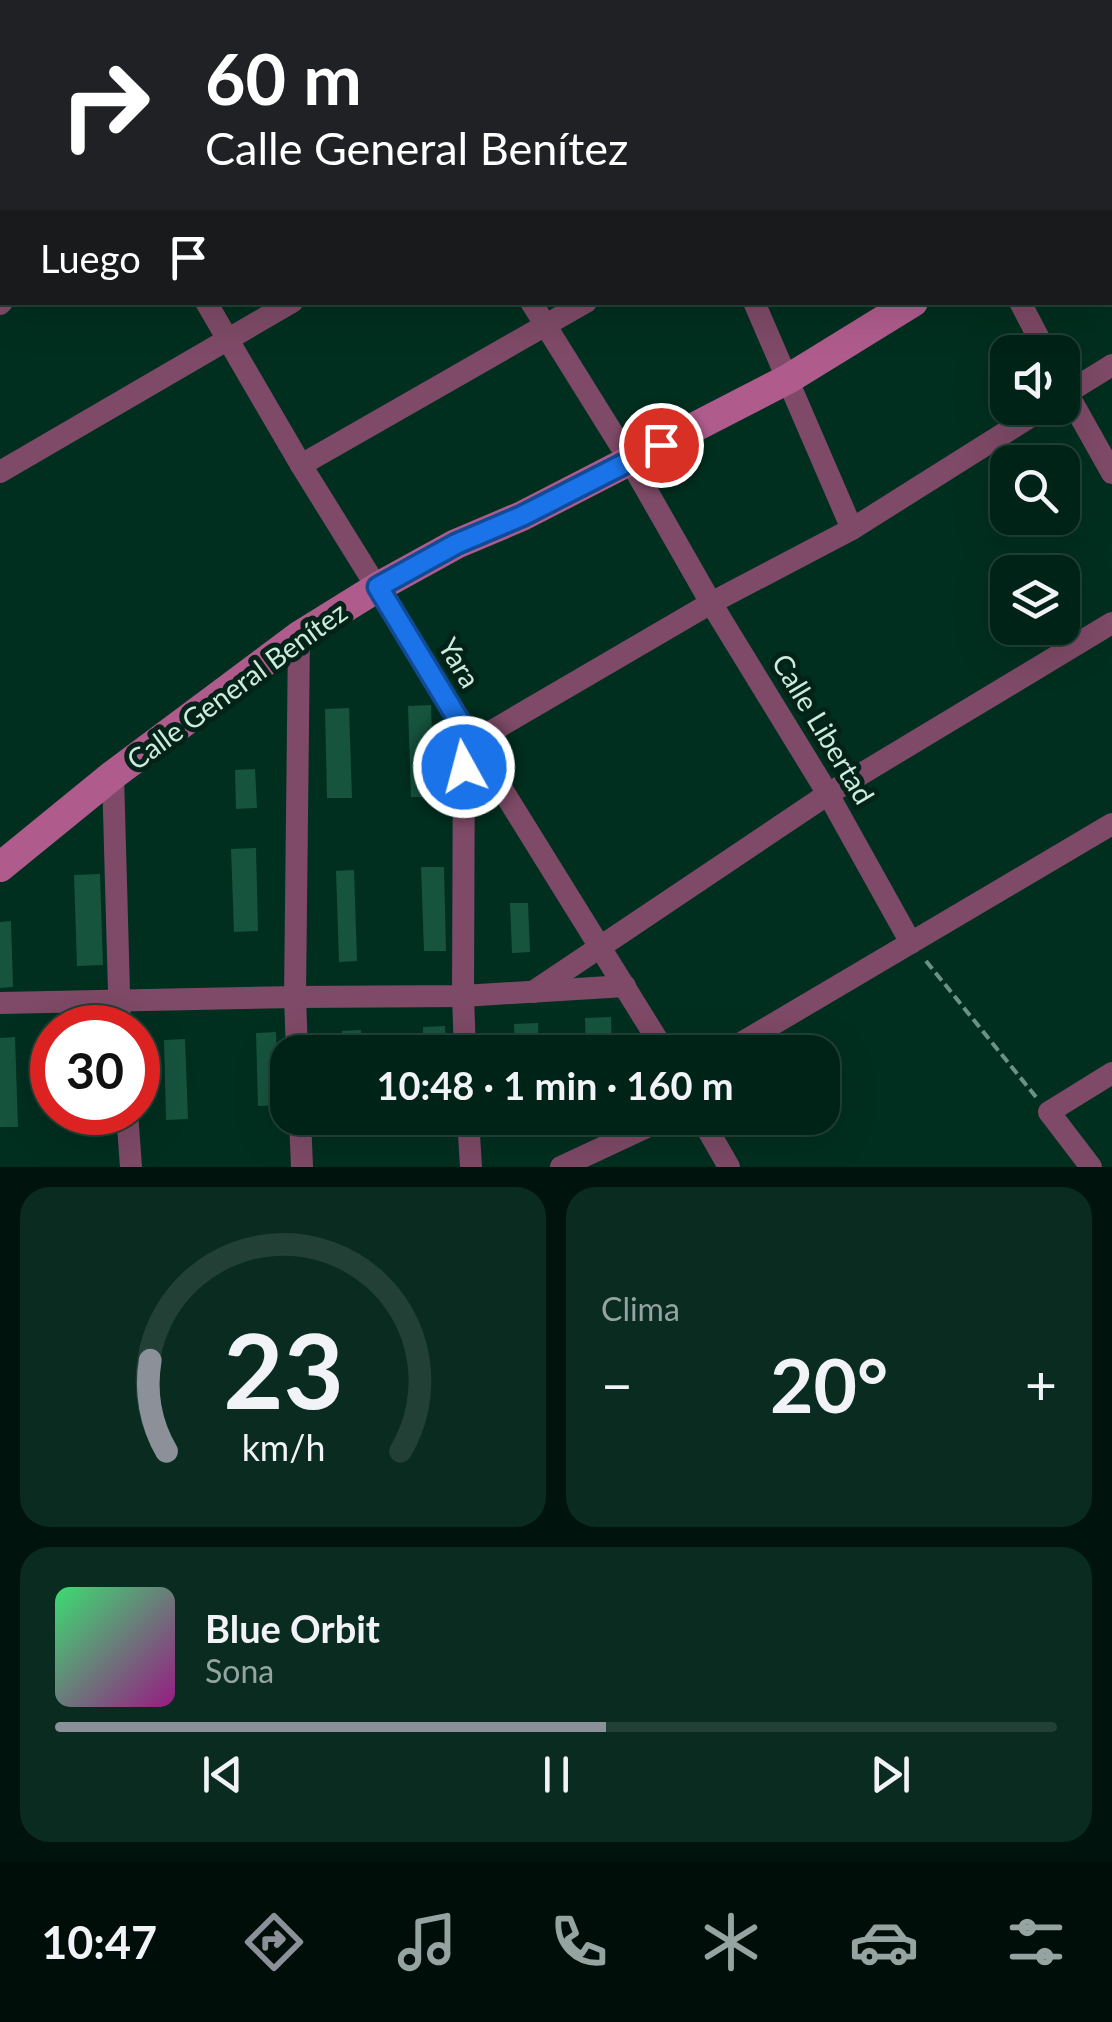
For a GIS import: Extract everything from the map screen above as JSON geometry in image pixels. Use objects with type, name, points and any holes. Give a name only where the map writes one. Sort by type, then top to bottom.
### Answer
[{"type":"street","name":"Yara","points":[[208,305],[301,466],[655,1035]]},
{"type":"street","points":[[0,472],[287,305]]},
{"type":"street","name":"Calle Libertad","points":[[533,305],[828,794],[911,943]]},
{"type":"street","points":[[301,466],[581,305]]},
{"type":"street","points":[[755,305],[852,529]]},
{"type":"street","name":"Calle General Benítez","points":[[0,867],[299,636],[378,587],[456,544],[522,516],[788,380],[908,305]]},
{"type":"street","points":[[1022,305],[1037,335]]},
{"type":"street","points":[[1080,382],[1112,365]]},
{"type":"street","points":[[1080,418],[1112,473]]},
{"type":"street","points":[[464,1035],[468,736],[852,529],[1017,425]]},
{"type":"street","points":[[533,992],[828,794],[1112,622]]},
{"type":"street","points":[[296,1035],[299,636]]},
{"type":"street","points":[[113,776],[118,1005]]},
{"type":"street","points":[[755,1035],[1112,824]]},
{"type":"street","points":[[0,1003],[462,996],[625,986]]},
{"type":"street","points":[[1091,1167],[1049,1112],[1112,1073]]},
{"type":"street","points":[[129,1135],[131,1167]]},
{"type":"street","points":[[301,1135],[302,1167]]},
{"type":"street","points":[[469,1135],[470,1167]]},
{"type":"street","points":[[562,1167],[630,1135]]},
{"type":"street","points":[[710,1135],[729,1167]]},
{"type":"path","points":[[911,943],[1049,1112]]},
{"type":"building","points":[[431,705],[434,797],[411,797],[408,706]]},
{"type":"building","points":[[349,708],[352,798],[327,798],[325,709]]},
{"type":"building","points":[[255,769],[257,808],[236,809],[235,770]]},
{"type":"building","points":[[256,848],[258,931],[234,932],[231,849]]},
{"type":"building","points":[[421,867],[444,867],[446,951],[424,951]]},
{"type":"building","points":[[354,870],[357,961],[339,962],[336,871]]},
{"type":"building","points":[[100,874],[103,965],[77,966],[74,875]]},
{"type":"building","points":[[510,903],[528,903],[530,952],[512,953]]},
{"type":"building","points":[[11,921],[13,987],[0,988],[0,922]]},
{"type":"building","points":[[611,1017],[612,1035],[586,1035],[585,1018]]},
{"type":"building","points":[[538,1023],[538,1035],[514,1035],[514,1024]]},
{"type":"building","points":[[445,1026],[445,1035],[423,1035],[423,1027]]},
{"type":"building","points":[[361,1030],[361,1035],[342,1035],[342,1031]]},
{"type":"building","points":[[276,1032],[270,1035],[270,1105],[258,1106],[256,1033]]},
{"type":"building","points":[[15,1037],[18,1127],[0,1127],[0,1038]]},
{"type":"building","points":[[185,1039],[188,1119],[166,1120],[164,1040]]},
{"type":"route","points":[[464,767],[464,729],[378,587],[456,544],[522,516],[661,445]]}]
